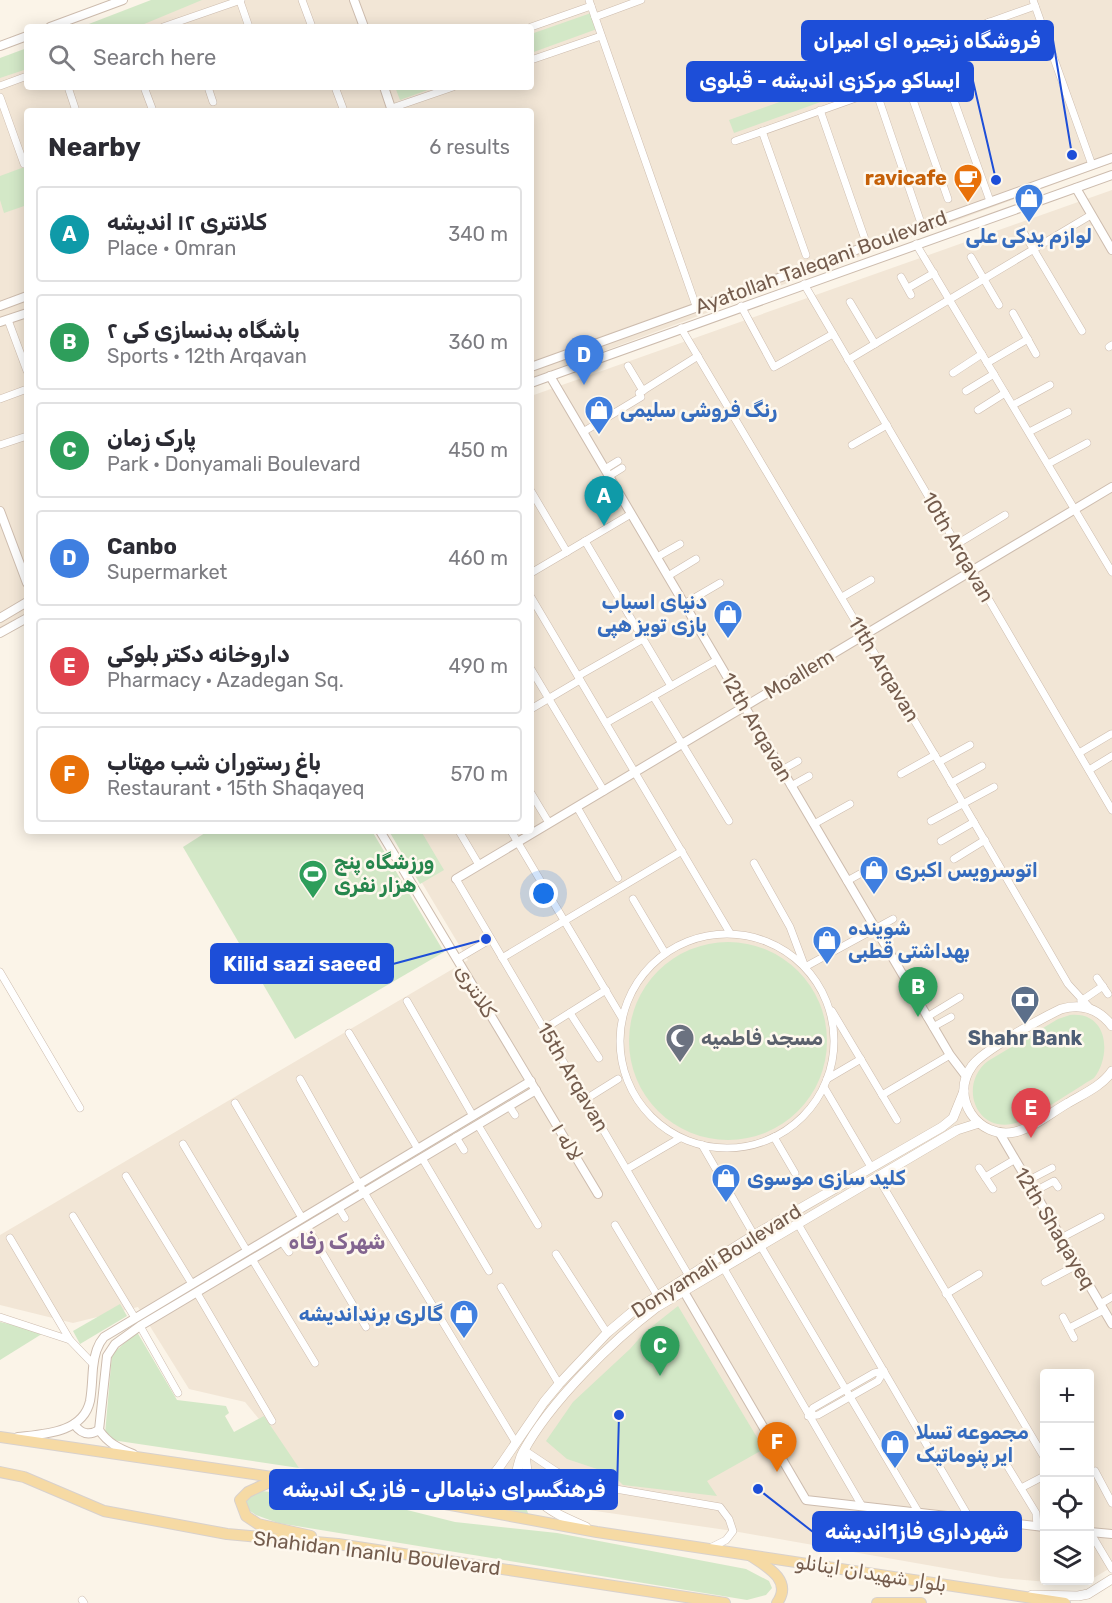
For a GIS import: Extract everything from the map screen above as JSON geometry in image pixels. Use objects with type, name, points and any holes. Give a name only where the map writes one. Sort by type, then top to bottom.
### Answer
[{"type":"main road","points":[[1111,1022],[1090,1008],[1075,1006],[1054,1012],[978,1058],[966,1076],[964,1091],[966,1106],[979,1123],[999,1132],[1014,1132],[1028,1127],[1098,1085],[1112,1071]]},
{"type":"main road","name":"Donyamali Boulevard","points":[[396,1495],[424,1491],[458,1494],[481,1489],[559,1384],[607,1333],[657,1295],[871,1167],[924,1138],[953,1118],[964,1091]]},
{"type":"main road","name":"Donyamali Boulevard","points":[[498,1469],[497,1479],[500,1483],[505,1487],[514,1483],[524,1450],[557,1404],[634,1325],[683,1290],[877,1176],[957,1130],[979,1123]]},
{"type":"main road","points":[[4,1438],[396,1495],[597,1532],[707,1550],[748,1554],[778,1576],[782,1589],[777,1603]]},
{"type":"main road","points":[[524,1450],[526,1474],[537,1498],[549,1511],[597,1532]]},
{"type":"main road","name":"Shahidan Inanlu Boulevard","points":[[0,1472],[24,1477],[104,1511],[227,1534],[338,1544],[725,1603]]},
{"type":"main road","points":[[276,1479],[248,1492],[240,1500],[246,1516],[258,1524],[338,1544]]},
{"type":"main road","name":"بلوار شهیدان اینانلو","points":[[748,1554],[1065,1603]]},
{"type":"main road","points":[[1020,1595],[1078,1596],[1088,1594],[1112,1579]]},
{"type":"main road","name":"بلوار شهیدان اینانلو","points":[[877,1603],[921,1603]]},
{"type":"street","points":[[58,24],[123,0]]},
{"type":"street","points":[[185,23],[240,0],[248,24]]},
{"type":"street","points":[[302,0],[311,24]]},
{"type":"street","points":[[354,0],[363,24]]},
{"type":"street","points":[[595,17],[641,0]]},
{"type":"street","points":[[534,26],[590,3],[696,306]]},
{"type":"street","points":[[875,63],[989,22],[1034,3],[1092,165]]},
{"type":"street","points":[[989,22],[999,47]]},
{"type":"street","points":[[735,141],[1044,31]]},
{"type":"street","points":[[534,59],[601,36]]},
{"type":"street","points":[[0,46],[24,37]]},
{"type":"street","points":[[942,67],[990,201]]},
{"type":"street","points":[[0,86],[24,77]]},
{"type":"street","points":[[906,80],[948,199]]},
{"type":"street","points":[[69,90],[75,108]]},
{"type":"street","points":[[145,90],[152,108]]},
{"type":"street","points":[[209,90],[213,102]]},
{"type":"street","points":[[336,90],[343,108]]},
{"type":"street","points":[[385,90],[391,108]]},
{"type":"street","points":[[397,108],[445,90]]},
{"type":"street","points":[[876,91],[922,226]]},
{"type":"street","points":[[0,97],[24,164]]},
{"type":"street","points":[[820,110],[867,245]]},
{"type":"street","points":[[762,131],[806,255]]},
{"type":"street","name":"Ayatollah Taleqani Boulevard","points":[[534,366],[1112,158]]},
{"type":"street","points":[[534,382],[1112,175]]},
{"type":"street","points":[[1076,188],[1112,250]]},
{"type":"street","points":[[848,360],[1091,215]]},
{"type":"street","points":[[1022,230],[1082,332]]},
{"type":"street","points":[[916,244],[1112,572]]},
{"type":"street","points":[[971,257],[999,305]]},
{"type":"street","points":[[822,261],[826,277]]},
{"type":"street","points":[[901,277],[910,292],[934,273]]},
{"type":"street","name":"10th Arqavan","points":[[804,284],[1112,810]]},
{"type":"street","points":[[1,303],[24,297]]},
{"type":"street","points":[[850,302],[875,344]]},
{"type":"street","points":[[741,306],[774,367],[833,334]]},
{"type":"street","points":[[1013,313],[1036,354]]},
{"type":"street","points":[[24,314],[4,321],[24,364]]},
{"type":"street","name":"11th Arqavan","points":[[681,328],[842,597],[1068,984],[1090,1008]]},
{"type":"street","points":[[987,363],[1028,339]]},
{"type":"street","points":[[953,372],[982,354]]},
{"type":"street","points":[[583,432],[641,397],[639,393],[698,356]]},
{"type":"street","points":[[628,366],[642,391]]},
{"type":"street","points":[[966,391],[994,374]]},
{"type":"street","name":"12th Arqavan","points":[[550,376],[927,1017],[966,1076]]},
{"type":"street","points":[[1012,405],[1050,385]]},
{"type":"street","points":[[0,399],[24,390]]},
{"type":"street","points":[[978,410],[1005,393]]},
{"type":"street","points":[[1029,432],[1068,412]]},
{"type":"street","points":[[852,445],[887,425]]},
{"type":"street","points":[[0,445],[24,437]]},
{"type":"street","points":[[1048,464],[1087,443]]},
{"type":"street","points":[[607,473],[620,465]]},
{"type":"street","name":"Moallem","points":[[534,832],[1075,509],[1111,491]]},
{"type":"street","points":[[534,496],[567,552]]},
{"type":"street","points":[[0,511],[24,575]]},
{"type":"street","points":[[534,571],[631,514]]},
{"type":"street","points":[[957,544],[1005,515]]},
{"type":"street","points":[[585,541],[671,686]]},
{"type":"street","points":[[657,557],[680,544]]},
{"type":"street","points":[[668,576],[696,558]]},
{"type":"street","points":[[842,597],[871,580]]},
{"type":"street","points":[[684,604],[720,583]]},
{"type":"street","points":[[534,602],[730,933]]},
{"type":"street","points":[[0,618],[24,604]]},
{"type":"street","points":[[0,633],[24,620]]},
{"type":"street","points":[[534,707],[643,639]]},
{"type":"street","points":[[606,723],[717,660]]},
{"type":"street","points":[[534,674],[604,791]]},
{"type":"street","points":[[653,696],[729,821]]},
{"type":"street","points":[[1079,753],[1110,734]]},
{"type":"street","points":[[939,762],[970,745]]},
{"type":"street","points":[[901,774],[934,755]]},
{"type":"street","points":[[1089,770],[1112,756]]},
{"type":"street","points":[[782,770],[798,761]]},
{"type":"street","points":[[951,783],[982,766]]},
{"type":"street","points":[[791,786],[809,776]]},
{"type":"street","points":[[931,820],[994,787]]},
{"type":"street","points":[[534,798],[549,823]]},
{"type":"street","points":[[814,824],[850,804]]},
{"type":"street","points":[[577,807],[618,878]]},
{"type":"street","points":[[941,841],[974,822]]},
{"type":"street","name":"کلانتری","points":[[382,834],[536,1090]]},
{"type":"street","points":[[461,834],[479,865]]},
{"type":"street","points":[[513,834],[622,1018]]},
{"type":"street","name":"Moallem","points":[[456,879],[530,834]]},
{"type":"street","points":[[954,859],[985,840]]},
{"type":"street","points":[[502,958],[682,852]]},
{"type":"street","points":[[754,863],[790,927],[805,967]]},
{"type":"street","points":[[847,881],[867,870]]},
{"type":"street","name":"15th Arqavan","points":[[456,879],[689,1276]]},
{"type":"street","points":[[633,899],[665,953]]},
{"type":"street","points":[[805,967],[893,919]]},
{"type":"street","points":[[826,1001],[832,1020],[834,1040],[833,1060],[824,1087],[815,1103],[803,1117],[774,1137],[760,1143],[731,1148],[702,1145],[680,1138],[652,1117],[632,1091],[621,1056],[620,1037],[622,1018],[628,999],[638,981],[665,953],[696,938],[730,933],[751,936],[771,943],[789,953],[805,967],[817,983],[897,1120]]},
{"type":"street","points":[[457,959],[491,939]]},
{"type":"street","points":[[0,972],[80,1108]]},
{"type":"street","points":[[1097,978],[1108,994]]},
{"type":"street","points":[[1081,1000],[1103,986]]},
{"type":"street","points":[[544,1029],[606,990]]},
{"type":"street","points":[[927,1017],[960,997]]},
{"type":"street","points":[[407,1001],[472,1116]]},
{"type":"street","points":[[570,1013],[599,1058]]},
{"type":"street","points":[[933,1027],[951,1017]]},
{"type":"street","points":[[349,1033],[417,1149]]},
{"type":"street","points":[[882,1095],[950,1055]]},
{"type":"street","points":[[827,1079],[861,1059]]},
{"type":"street","points":[[300,1079],[362,1188],[516,1443]]},
{"type":"street","points":[[586,1100],[618,1079]]},
{"type":"street","points":[[4,1438],[59,1431],[74,1424],[89,1404],[93,1364],[99,1343],[135,1318],[194,1288],[349,1196],[362,1188],[368,1179],[531,1081]]},
{"type":"street","points":[[824,1087],[871,1167]]},
{"type":"street","points":[[362,1188],[373,1187],[536,1090]]},
{"type":"street","name":"لاله ۱","points":[[536,1090],[598,1194]]},
{"type":"street","points":[[235,1103],[366,1327]]},
{"type":"street","points":[[509,1106],[515,1115]]},
{"type":"street","points":[[478,1125],[538,1225]]},
{"type":"street","name":"12th Shaqayeq","points":[[999,1132],[1112,1322]]},
{"type":"street","points":[[456,1137],[464,1150]]},
{"type":"street","points":[[774,1137],[795,1173]]},
{"type":"street","points":[[627,1169],[680,1138]]},
{"type":"street","points":[[183,1144],[315,1363]]},
{"type":"street","points":[[702,1145],[754,1236]]},
{"type":"street","points":[[422,1158],[489,1271]]},
{"type":"street","points":[[985,1177],[1014,1160]]},
{"type":"street","points":[[980,1168],[993,1189]]},
{"type":"street","points":[[1027,1181],[1052,1168]]},
{"type":"street","points":[[126,1176],[272,1421]]},
{"type":"street","points":[[877,1176],[1040,1450]]},
{"type":"street","points":[[368,1179],[366,1186],[373,1187]]},
{"type":"street","points":[[1034,1192],[1054,1181],[1058,1188]]},
{"type":"street","points":[[250,1255],[282,1242],[304,1223],[339,1208],[349,1196]]},
{"type":"street","points":[[339,1208],[345,1218]]},
{"type":"street","points":[[73,1216],[135,1318]]},
{"type":"street","points":[[1061,1238],[1101,1217]]},
{"type":"street","points":[[798,1224],[970,1518]]},
{"type":"street","points":[[615,1225],[657,1295]]},
{"type":"street","points":[[10,1238],[70,1340],[93,1364],[106,1365]]},
{"type":"street","points":[[282,1242],[289,1252]]},
{"type":"street","points":[[760,1245],[919,1513]]},
{"type":"street","points":[[556,1254],[607,1333]]},
{"type":"street","points":[[1045,1282],[1077,1264]]},
{"type":"street","points":[[723,1267],[861,1506]]},
{"type":"street","points":[[946,1294],[980,1274]]},
{"type":"street","points":[[501,1287],[559,1384]]},
{"type":"street","points":[[145,1459],[113,1445],[99,1430],[106,1365],[111,1348],[194,1288]]},
{"type":"street","points":[[683,1290],[806,1500],[1040,1526]]},
{"type":"street","points":[[1069,1328],[1102,1307],[1112,1297]]},
{"type":"street","points":[[0,1317],[70,1340]]},
{"type":"street","points":[[1063,1317],[1074,1338]]},
{"type":"street","points":[[140,1326],[178,1393]]},
{"type":"street","points":[[808,1416],[813,1408],[874,1373],[884,1371]]},
{"type":"street","points":[[808,1416],[818,1415],[878,1381],[884,1371]]},
{"type":"street","points":[[74,1424],[85,1433],[90,1434],[99,1430]]},
{"type":"street","points":[[524,1450],[557,1472],[581,1483],[720,1507],[726,1513],[734,1531],[726,1540],[707,1550]]},
{"type":"street","points":[[1008,1467],[1040,1523]]},
{"type":"street","points":[[1095,1471],[1112,1503]]},
{"type":"street","points":[[1021,1488],[1042,1477]]},
{"type":"street","points":[[1094,1532],[1112,1534]]},
{"type":"street","points":[[1094,1540],[1112,1569]]},
{"type":"shaded area","points":[[176,0],[1112,0],[1112,163],[534,377],[534,108],[24,108],[24,614],[0,628],[0,66],[24,57],[24,90],[534,90],[534,24],[112,24]]},
{"type":"shaded area","points":[[1112,190],[1112,1567],[1094,1578],[1094,1369],[1040,1369],[1040,1581],[1001,1578],[733,1531],[299,1468],[245,1402],[189,1389],[138,1307],[73,1323],[0,1305],[0,1235],[468,960],[393,834],[534,834],[534,395]]},
{"type":"green space","points":[[151,0],[202,0],[144,24],[89,24]]},
{"type":"green space","points":[[591,13],[597,29],[534,52],[534,33]]},
{"type":"green space","points":[[986,28],[991,30],[993,38],[991,41],[734,133],[729,120]]},
{"type":"green space","points":[[24,49],[24,70],[0,78],[0,58]]},
{"type":"green space","points":[[396,90],[428,90],[400,100]]},
{"type":"green space","points":[[24,167],[24,206],[4,213],[0,200],[0,176]]},
{"type":"green space","name":"ورزشگاه پنج هزار نفری","points":[[203,834],[374,834],[444,952],[295,1039],[183,847]]},
{"type":"green space","points":[[391,834],[423,834],[444,870],[420,884]]},
{"type":"green space","points":[[728,942],[747,944],[766,950],[783,959],[798,971],[810,986],[819,1003],[825,1022],[827,1041],[825,1060],[819,1079],[810,1096],[798,1111],[783,1123],[766,1132],[747,1138],[728,1140],[709,1138],[690,1132],[673,1123],[658,1111],[646,1096],[637,1079],[631,1060],[629,1041],[631,1022],[637,1003],[646,986],[658,971],[673,959],[690,950],[709,944]]},
{"type":"green space","points":[[1070,1015],[1083,1016],[1092,1020],[1099,1027],[1103,1036],[1103,1058],[1094,1078],[1020,1122],[999,1124],[988,1120],[980,1113],[973,1092],[974,1081],[979,1070],[988,1061],[1058,1019]]},
{"type":"green space","points":[[120,1304],[127,1316],[80,1344],[73,1331]]},
{"type":"green space","points":[[678,1306],[764,1449],[707,1481],[717,1496],[623,1485],[612,1474],[567,1459],[546,1441],[573,1402],[645,1332]]},
{"type":"green space","points":[[0,1322],[45,1332],[0,1360]]},
{"type":"green space","points":[[137,1332],[177,1400],[226,1406],[229,1413],[225,1416],[234,1432],[264,1416],[299,1468],[112,1440],[105,1434],[112,1354]]},
{"type":"green space","points":[[261,1491],[379,1503],[455,1522],[557,1533],[746,1569],[769,1581],[772,1588],[766,1595],[747,1600],[278,1523],[256,1515],[244,1507],[247,1499]]},
{"type":"green space","points":[[488,1491],[506,1500],[521,1493],[529,1516],[464,1506]]},
{"type":"place","name":"فروشگاه زنجیره ای امیران","points":[[1072,155]]},
{"type":"place","name":"ایساکو مرکزی اندیشه - قبلوی","points":[[996,180]]},
{"type":"place","name":"ravicafe","points":[[968,204]]},
{"type":"place","name":"لوازم یدکی علی","points":[[1029,224]]},
{"type":"place","name":"Canbo","points":[[584,385]]},
{"type":"place","name":"رنگ فروشی سلیمی","points":[[599,436]]},
{"type":"place","name":"کلانتری ۱۲ اندیشه","points":[[604,526]]},
{"type":"place","name":"دنیای اسباب بازی تویز هپی","points":[[728,640]]},
{"type":"place","name":"اتوسرویس اکبری","points":[[874,896]]},
{"type":"place","name":"ورزشگاه پنج هزار نفری","points":[[313,900]]},
{"type":"place","name":"Kilid sazi saeed","points":[[486,939]]},
{"type":"place","name":"شوینده بهداشتی قطبی","points":[[827,966]]},
{"type":"place","name":"باشگاه بدنسازی کی ۲","points":[[918,1017]]},
{"type":"place","name":"Shahr Bank","points":[[1025,1026]]},
{"type":"place","name":"مسجد فاطمیه","points":[[680,1064]]},
{"type":"place","name":"داروخانه دکتر بلوکی","points":[[1031,1138]]},
{"type":"place","name":"کلید سازی موسوی","points":[[726,1204]]},
{"type":"place","name":"گالری برنداندیشه","points":[[464,1340]]},
{"type":"place","name":"پارک زمان","points":[[660,1376]]},
{"type":"place","name":"فرهنگسرای دنیامالی - فاز یک اندیشه","points":[[619,1415]]},
{"type":"place","name":"مجموعه تسلا ایر پنوماتیک","points":[[895,1470]]},
{"type":"place","name":"باغ رستوران شب مهتاب","points":[[777,1472]]},
{"type":"place","name":"شهرداری فاز1اندیشه","points":[[758,1489]]},
{"type":"district","name":"شهرک رفاه","points":[[337,1241]]}]
